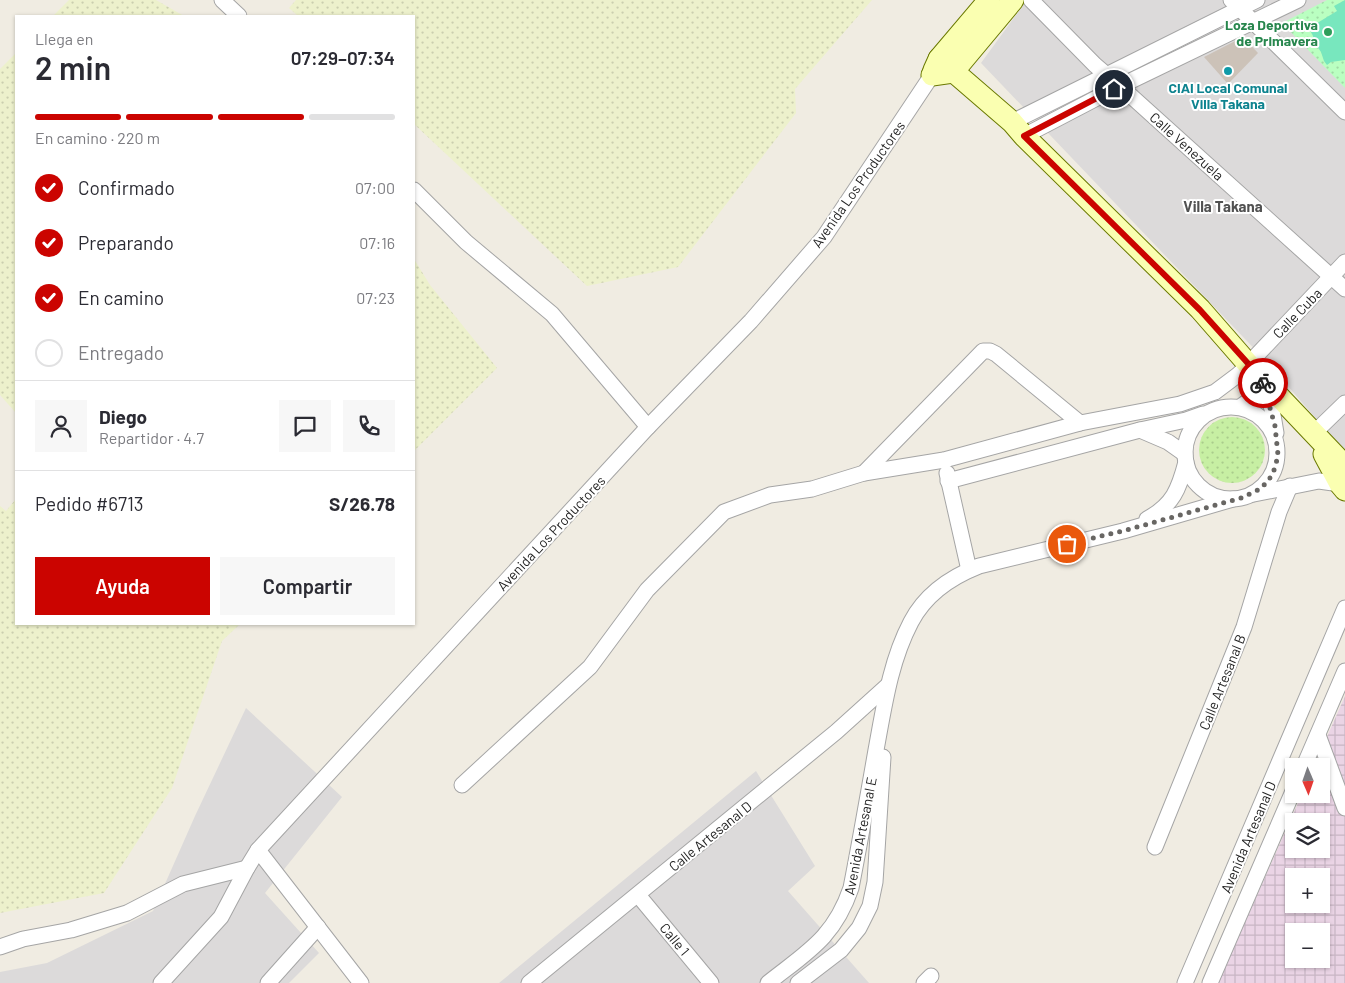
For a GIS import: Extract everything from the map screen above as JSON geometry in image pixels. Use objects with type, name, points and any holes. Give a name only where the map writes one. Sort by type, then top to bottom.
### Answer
[{"type":"street","points":[[222,0],[238,15]]},
{"type":"street","name":"Avenida Los Productores","points":[[161,983],[221,917],[258,850],[648,426],[751,320],[824,237],[989,0]]},
{"type":"street","name":"Avenida Los Productores","points":[[942,69],[1013,0]]},
{"type":"street","name":"Calle Venezuela","points":[[1031,0],[1106,74],[1345,289]]},
{"type":"street","points":[[1018,129],[1106,74],[1235,4],[1257,0]]},
{"type":"street","points":[[1018,129],[1120,86],[1298,0]]},
{"type":"street","points":[[1235,4],[1345,112]]},
{"type":"street","points":[[942,69],[1018,129],[1200,310],[1250,376],[1272,409],[1278,455],[1275,468],[1269,480],[1260,489],[1241,497],[1220,497],[1208,493],[1198,485],[1190,474],[1185,458],[1168,442],[1140,430]]},
{"type":"street","points":[[415,191],[466,242],[552,314],[648,426]]},
{"type":"street","name":"Calle Cuba","points":[[1250,376],[1345,262]]},
{"type":"street","points":[[864,474],[983,351],[990,351],[996,354],[1080,423]]},
{"type":"street","points":[[1242,408],[1251,399],[1250,376]]},
{"type":"street","points":[[462,785],[590,666],[647,590],[724,512],[770,495],[812,489],[864,474],[944,460],[1080,423],[1180,404],[1216,392],[1250,376]]},
{"type":"street","points":[[1250,376],[1307,427],[1344,480]]},
{"type":"street","points":[[1307,427],[1345,403]]},
{"type":"street","points":[[948,481],[1140,430],[1186,420],[1225,407],[1272,409],[1284,412],[1307,427]]},
{"type":"street","points":[[1242,408],[1256,414],[1265,421],[1272,431],[1276,442]]},
{"type":"street","points":[[1123,531],[1161,512],[1179,487],[1185,458],[1186,441],[1200,419],[1210,412]]},
{"type":"street","points":[[944,460],[969,570]]},
{"type":"street","points":[[1123,531],[1241,497],[1319,481],[1344,480]]},
{"type":"street","name":"Calle Artesanal B","points":[[1155,847],[1244,628],[1278,512],[1290,486]]},
{"type":"street","points":[[1270,491],[1278,512]]},
{"type":"street","name":"Avenida Artesanal E","points":[[768,983],[822,940],[832,929],[846,903],[851,888],[887,686],[910,623],[918,611],[936,591],[969,570],[990,562],[1123,531]]},
{"type":"street","name":"Avenida Artesanal D","points":[[1185,983],[1345,608]]},
{"type":"street","points":[[1308,758],[1345,671]]},
{"type":"street","name":"Avenida Artesanal E","points":[[798,983],[842,950],[859,928],[870,906],[876,882],[887,686]]},
{"type":"street","name":"Calle Artesanal D","points":[[529,983],[836,732],[887,686]]},
{"type":"street","points":[[1318,734],[1328,767],[1345,808]]},
{"type":"street","name":"Avenida Artesanal D","points":[[1215,980],[1288,803]]},
{"type":"street","points":[[258,850],[361,983]]},
{"type":"street","points":[[0,947],[23,939],[71,930],[127,913],[183,884],[247,868]]},
{"type":"street","name":"Calle 1","points":[[638,895],[711,983]]},
{"type":"street","points":[[268,983],[318,927]]},
{"type":"street","points":[[1196,960],[1215,980]]},
{"type":"shaded area","points":[[1027,0],[1345,0],[1345,452],[1267,362],[981,63]]},
{"type":"shaded area","points":[[1345,696],[1345,983],[1218,983],[1285,832],[1285,858],[1330,858],[1330,813],[1294,813],[1298,803],[1330,803],[1330,758],[1318,758]]},
{"type":"shaded area","points":[[246,708],[342,797],[265,893],[319,953],[289,983],[0,983],[0,972],[47,963],[153,911]]},
{"type":"shaded area","points":[[756,771],[815,866],[788,891],[869,983],[499,983]]},
{"type":"green space","points":[[69,0],[156,0],[182,15],[54,15]]},
{"type":"green space","points":[[296,0],[872,0],[795,89],[796,113],[678,267],[587,286],[415,125],[415,15],[297,15],[289,8]]},
{"type":"green space","points":[[1327,0],[1345,0],[1345,88],[1282,23]]},
{"type":"green space","name":"Loza Deportiva de Primavera","points":[[1345,0],[1345,60],[1331,62],[1327,65],[1314,42],[1309,28],[1337,11],[1334,6]]},
{"type":"green space","points":[[15,54],[15,412],[0,395],[0,69]]},
{"type":"green space","points":[[415,261],[430,285],[497,368],[415,450]]},
{"type":"green space","points":[[1225,417],[1239,417],[1251,422],[1260,431],[1265,443],[1263,463],[1256,474],[1239,483],[1225,483],[1213,478],[1204,469],[1199,457],[1199,443],[1204,431],[1213,422]]},
{"type":"green space","points":[[15,500],[15,625],[239,625],[222,641],[172,788],[104,893],[0,913],[0,506],[6,511]]},
{"type":"building","name":"CIAI Local Comunal Villa Takana","points":[[1243,37],[1258,53],[1228,84],[1204,57]]},
{"type":"way so far","points":[[1067,544],[1123,531],[1241,498],[1260,489],[1269,480],[1275,468],[1278,455],[1272,409],[1263,383]]},
{"type":"place","name":"Loza Deportiva de Primavera","points":[[1328,32]]},
{"type":"place","name":"CIAI Local Comunal Villa Takana","points":[[1228,71]]},
{"type":"district","name":"Villa Takana","points":[[1223,206]]},
{"type":"route","points":[[1114,89],[1024,136],[1200,310],[1262,379],[1263,383]]}]
